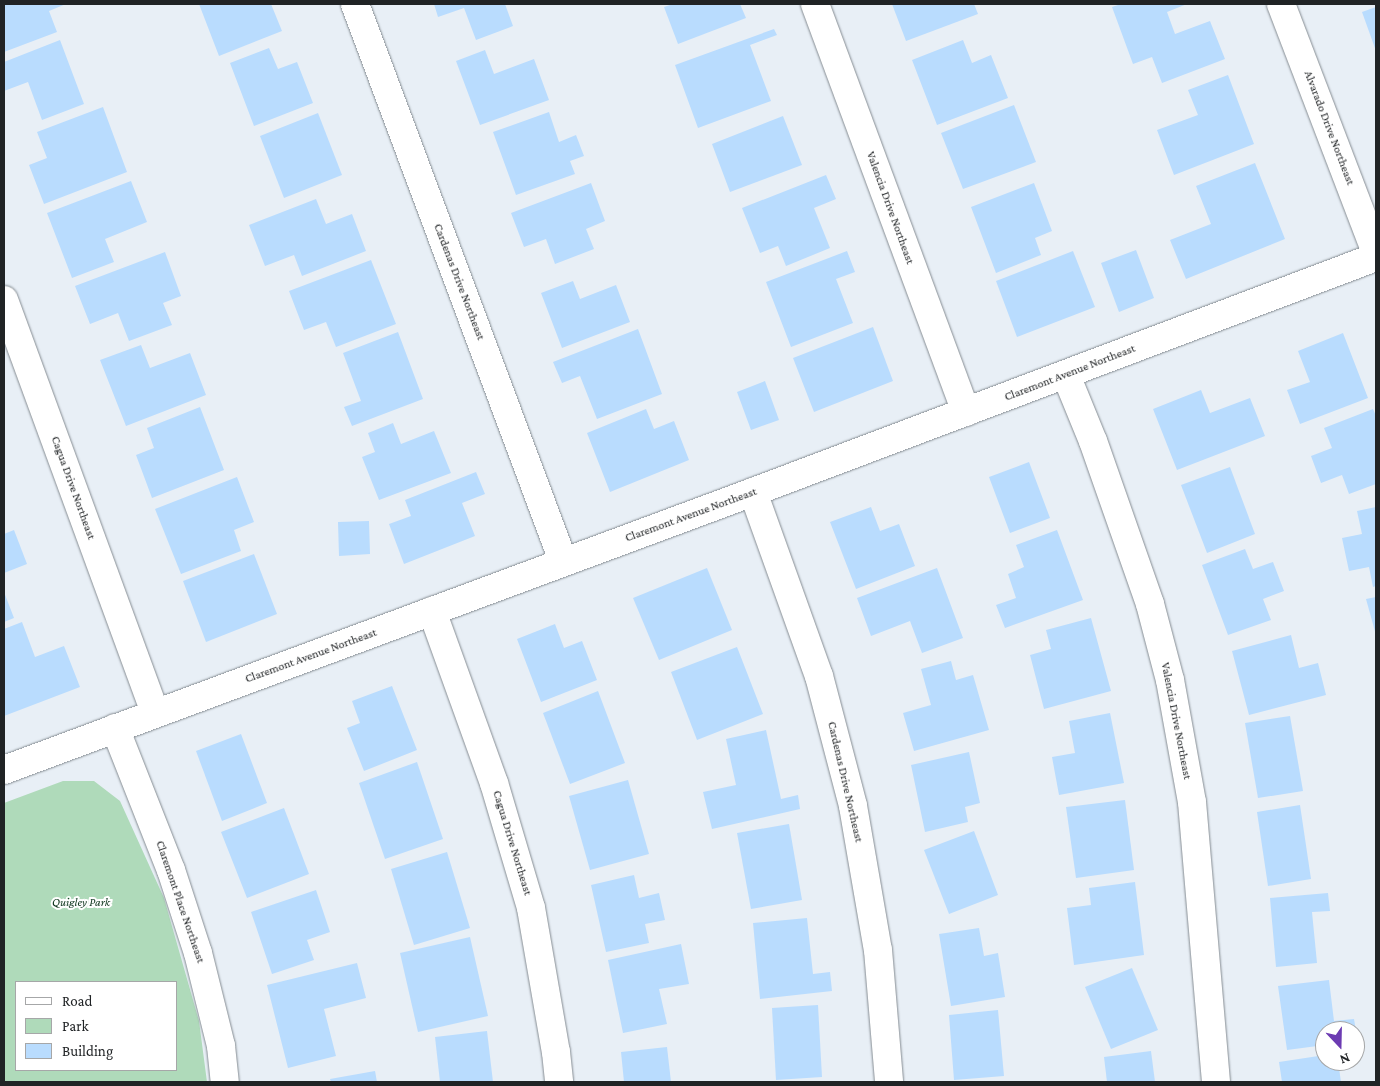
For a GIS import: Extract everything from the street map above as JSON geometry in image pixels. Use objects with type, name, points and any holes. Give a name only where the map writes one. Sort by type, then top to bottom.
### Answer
[{"type":"street","name":"Cardenas Drive Northeast","points":[[355,4],[563,561]]},
{"type":"street","name":"Valencia Drive Northeast","points":[[815,4],[966,412]]},
{"type":"street","name":"Alvarado Drive Northeast","points":[[1281,4],[1376,253]]},
{"type":"street","name":"Claremont Avenue Northeast","points":[[4,770],[753,492],[1376,257]]},
{"type":"street","name":"Cagua Drive Northeast","points":[[4,300],[155,713]]},
{"type":"street","name":"Valencia Drive Northeast","points":[[1066,374],[1093,441],[1150,604],[1170,680],[1192,802],[1216,1082]]},
{"type":"street","name":"Cardenas Drive Northeast","points":[[753,492],[819,676],[853,806],[878,950],[889,1082]]},
{"type":"street","name":"Cagua Drive Northeast","points":[[432,611],[494,783],[531,908],[556,1052],[559,1082]]},
{"type":"street","name":"Claremont Place Northeast","points":[[115,728],[171,870],[198,953],[221,1046],[225,1082]]},
{"type":"green space","name":"Quigley Park","points":[[63,781],[94,781],[120,801],[164,898],[199,1021],[207,1082],[4,1082],[4,803]]},
{"type":"building","points":[[4,4],[66,4],[49,11],[57,32],[4,52]]},
{"type":"building","points":[[199,4],[271,4],[282,31],[219,56]]},
{"type":"building","points":[[434,4],[505,4],[513,26],[476,40],[464,8],[438,17]]},
{"type":"building","points":[[673,4],[740,4],[746,18],[678,44],[664,7]]},
{"type":"building","points":[[892,4],[974,4],[978,14],[906,41]]},
{"type":"building","points":[[1121,4],[1187,4],[1167,12],[1175,34],[1210,21],[1225,59],[1162,83],[1152,57],[1133,64],[1112,7]]},
{"type":"building","points":[[1376,7],[1376,51],[1362,12]]},
{"type":"building","points":[[774,29],[777,35],[750,45],[771,101],[698,128],[675,65]]},
{"type":"building","points":[[60,40],[84,104],[42,120],[28,82],[4,91],[4,62]]},
{"type":"building","points":[[963,40],[972,63],[991,55],[1008,98],[937,125],[912,60]]},
{"type":"building","points":[[269,48],[278,69],[297,62],[313,103],[254,126],[230,63]]},
{"type":"building","points":[[485,50],[494,74],[534,59],[549,100],[480,125],[456,61]]},
{"type":"building","points":[[1228,75],[1254,144],[1174,175],[1157,130],[1198,115],[1188,90]]},
{"type":"building","points":[[1014,105],[1036,162],[963,189],[941,133]]},
{"type":"building","points":[[103,107],[127,172],[44,204],[29,165],[47,158],[37,132]]},
{"type":"building","points":[[549,112],[559,142],[576,135],[584,156],[570,161],[575,174],[516,195],[493,132]]},
{"type":"building","points":[[318,113],[342,175],[284,198],[260,136]]},
{"type":"building","points":[[783,116],[802,165],[730,192],[712,144]]},
{"type":"building","points":[[1255,163],[1285,239],[1186,279],[1170,240],[1211,224],[1196,186]]},
{"type":"building","points":[[826,175],[836,199],[814,208],[830,248],[786,266],[778,246],[760,253],[742,208]]},
{"type":"building","points":[[131,181],[147,222],[105,239],[114,262],[72,278],[47,213]]},
{"type":"building","points":[[591,183],[605,221],[586,229],[594,249],[555,264],[546,239],[524,247],[511,213]]},
{"type":"building","points":[[1034,183],[1052,231],[1035,238],[1041,255],[996,273],[971,207]]},
{"type":"building","points":[[316,199],[326,224],[352,214],[366,251],[302,276],[294,255],[265,266],[249,225]]},
{"type":"building","points":[[1136,250],[1154,298],[1119,312],[1101,263]]},
{"type":"building","points":[[847,251],[855,272],[836,279],[853,323],[791,347],[766,282]]},
{"type":"building","points":[[1073,251],[1095,307],[1017,337],[996,281]]},
{"type":"building","points":[[165,252],[181,296],[163,303],[172,325],[129,341],[118,313],[90,324],[75,286]]},
{"type":"building","points":[[371,260],[396,324],[336,347],[326,322],[304,330],[289,291]]},
{"type":"building","points":[[573,281],[580,299],[616,285],[630,322],[562,348],[541,293]]},
{"type":"building","points":[[873,327],[893,381],[814,412],[793,358]]},
{"type":"building","points":[[638,329],[662,394],[597,419],[580,376],[562,383],[553,362]]},
{"type":"building","points":[[398,332],[423,399],[352,426],[344,407],[361,401],[343,353]]},
{"type":"building","points":[[1343,333],[1368,398],[1300,424],[1287,390],[1310,382],[1298,351]]},
{"type":"building","points":[[141,345],[150,368],[190,353],[206,395],[126,426],[100,360]]},
{"type":"building","points":[[765,381],[779,420],[751,430],[737,392]]},
{"type":"building","points":[[1201,390],[1210,413],[1250,398],[1265,436],[1177,470],[1153,409]]},
{"type":"building","points":[[200,407],[224,470],[152,498],[136,455],[154,448],[147,428]]},
{"type":"building","points":[[646,409],[654,429],[674,421],[689,460],[610,492],[587,433]]},
{"type":"building","points":[[1373,409],[1376,416],[1376,484],[1349,494],[1342,475],[1321,483],[1311,456],[1332,448],[1324,428]]},
{"type":"building","points":[[393,423],[401,444],[434,431],[451,473],[379,500],[362,457],[375,452],[368,433]]},
{"type":"building","points":[[1029,462],[1050,518],[1010,533],[989,477]]},
{"type":"building","points":[[1230,467],[1255,534],[1207,553],[1181,485]]},
{"type":"building","points":[[476,472],[485,494],[462,503],[475,536],[404,564],[389,524],[411,516],[405,500]]},
{"type":"building","points":[[237,477],[254,522],[234,530],[241,551],[181,574],[155,509]]},
{"type":"building","points":[[871,507],[880,531],[899,524],[915,566],[856,589],[830,522]]},
{"type":"building","points":[[1376,507],[1376,586],[1373,587],[1369,567],[1349,571],[1342,538],[1362,534],[1357,511]]},
{"type":"building","points":[[369,521],[370,554],[339,556],[338,522]]},
{"type":"building","points":[[14,530],[27,564],[4,573],[4,534]]},
{"type":"building","points":[[1057,530],[1083,600],[1005,628],[996,605],[1016,598],[1008,574],[1024,567],[1016,545]]},
{"type":"building","points":[[1245,549],[1253,569],[1273,562],[1284,591],[1263,599],[1271,620],[1228,635],[1202,565]]},
{"type":"building","points":[[254,554],[277,614],[206,642],[183,581]]},
{"type":"building","points":[[707,568],[732,630],[659,660],[633,598]]},
{"type":"building","points":[[937,568],[963,638],[922,653],[910,621],[871,636],[857,598]]},
{"type":"building","points":[[4,592],[14,618],[4,622]]},
{"type":"building","points":[[1376,597],[1376,635],[1366,599]]},
{"type":"building","points":[[1091,618],[1111,691],[1044,709],[1030,655],[1051,649],[1046,630]]},
{"type":"building","points":[[22,622],[35,657],[64,646],[80,687],[4,716],[4,629]]},
{"type":"building","points":[[555,624],[564,648],[582,641],[597,680],[541,702],[517,639]]},
{"type":"building","points":[[1291,635],[1299,668],[1318,663],[1326,695],[1249,715],[1232,651]]},
{"type":"building","points":[[737,647],[763,714],[697,740],[671,672]]},
{"type":"building","points":[[951,661],[956,680],[973,675],[989,730],[914,751],[903,713],[931,705],[921,669]]},
{"type":"building","points":[[392,686],[417,750],[364,771],[347,728],[360,723],[352,701]]},
{"type":"building","points":[[598,691],[625,763],[570,784],[543,713]]},
{"type":"building","points":[[1110,713],[1124,783],[1059,795],[1052,757],[1075,753],[1069,721]]},
{"type":"building","points":[[1290,716],[1303,791],[1258,798],[1245,723]]},
{"type":"building","points":[[766,730],[781,799],[798,795],[800,809],[712,829],[703,792],[736,785],[726,739]]},
{"type":"building","points":[[241,734],[267,803],[222,821],[196,751]]},
{"type":"building","points":[[969,752],[980,803],[965,807],[968,822],[925,832],[911,765]]},
{"type":"building","points":[[417,762],[443,839],[385,859],[359,783]]},
{"type":"building","points":[[628,780],[649,854],[590,870],[569,796]]},
{"type":"building","points":[[1125,800],[1134,870],[1076,878],[1066,807]]},
{"type":"building","points":[[1300,805],[1311,879],[1268,886],[1257,812]]},
{"type":"building","points":[[284,808],[309,874],[247,898],[221,832]]},
{"type":"building","points":[[789,824],[802,900],[751,909],[737,833]]},
{"type":"building","points":[[974,831],[998,895],[949,914],[924,850]]},
{"type":"building","points":[[447,852],[470,928],[414,945],[391,869]]},
{"type":"building","points":[[634,875],[639,898],[659,893],[665,920],[645,924],[649,943],[606,952],[591,885]]},
{"type":"building","points":[[1135,882],[1144,955],[1074,965],[1067,908],[1091,905],[1089,888]]},
{"type":"building","points":[[316,890],[330,932],[307,940],[314,960],[272,974],[251,912]]},
{"type":"building","points":[[1328,893],[1330,911],[1312,912],[1317,963],[1276,967],[1270,898]]},
{"type":"building","points":[[807,918],[813,974],[830,972],[832,991],[760,999],[753,923]]},
{"type":"building","points":[[979,928],[984,956],[998,953],[1005,997],[951,1006],[939,934]]},
{"type":"building","points":[[470,937],[488,1016],[418,1032],[400,953]]},
{"type":"building","points":[[681,944],[689,984],[659,989],[667,1024],[623,1033],[608,960]]},
{"type":"building","points":[[357,963],[366,998],[324,1009],[336,1056],[288,1068],[267,985]]},
{"type":"building","points":[[1132,968],[1158,1030],[1111,1049],[1085,987]]},
{"type":"building","points":[[1329,980],[1334,1021],[1315,1021],[1315,1046],[1287,1050],[1278,986]]},
{"type":"building","points":[[818,1005],[822,1077],[776,1080],[772,1008]]},
{"type":"building","points":[[998,1010],[1004,1076],[954,1080],[949,1015]]},
{"type":"building","points":[[1354,1019],[1354,1021],[1334,1021]]},
{"type":"building","points":[[487,1031],[493,1082],[440,1082],[435,1037]]},
{"type":"building","points":[[667,1047],[671,1082],[624,1082],[621,1052]]},
{"type":"building","points":[[1151,1051],[1155,1082],[1107,1082],[1104,1057]]},
{"type":"building","points":[[1315,1057],[1315,1071],[1339,1071],[1341,1082],[1282,1082],[1279,1062]]},
{"type":"building","points":[[375,1071],[377,1082],[331,1082],[330,1079]]}]
